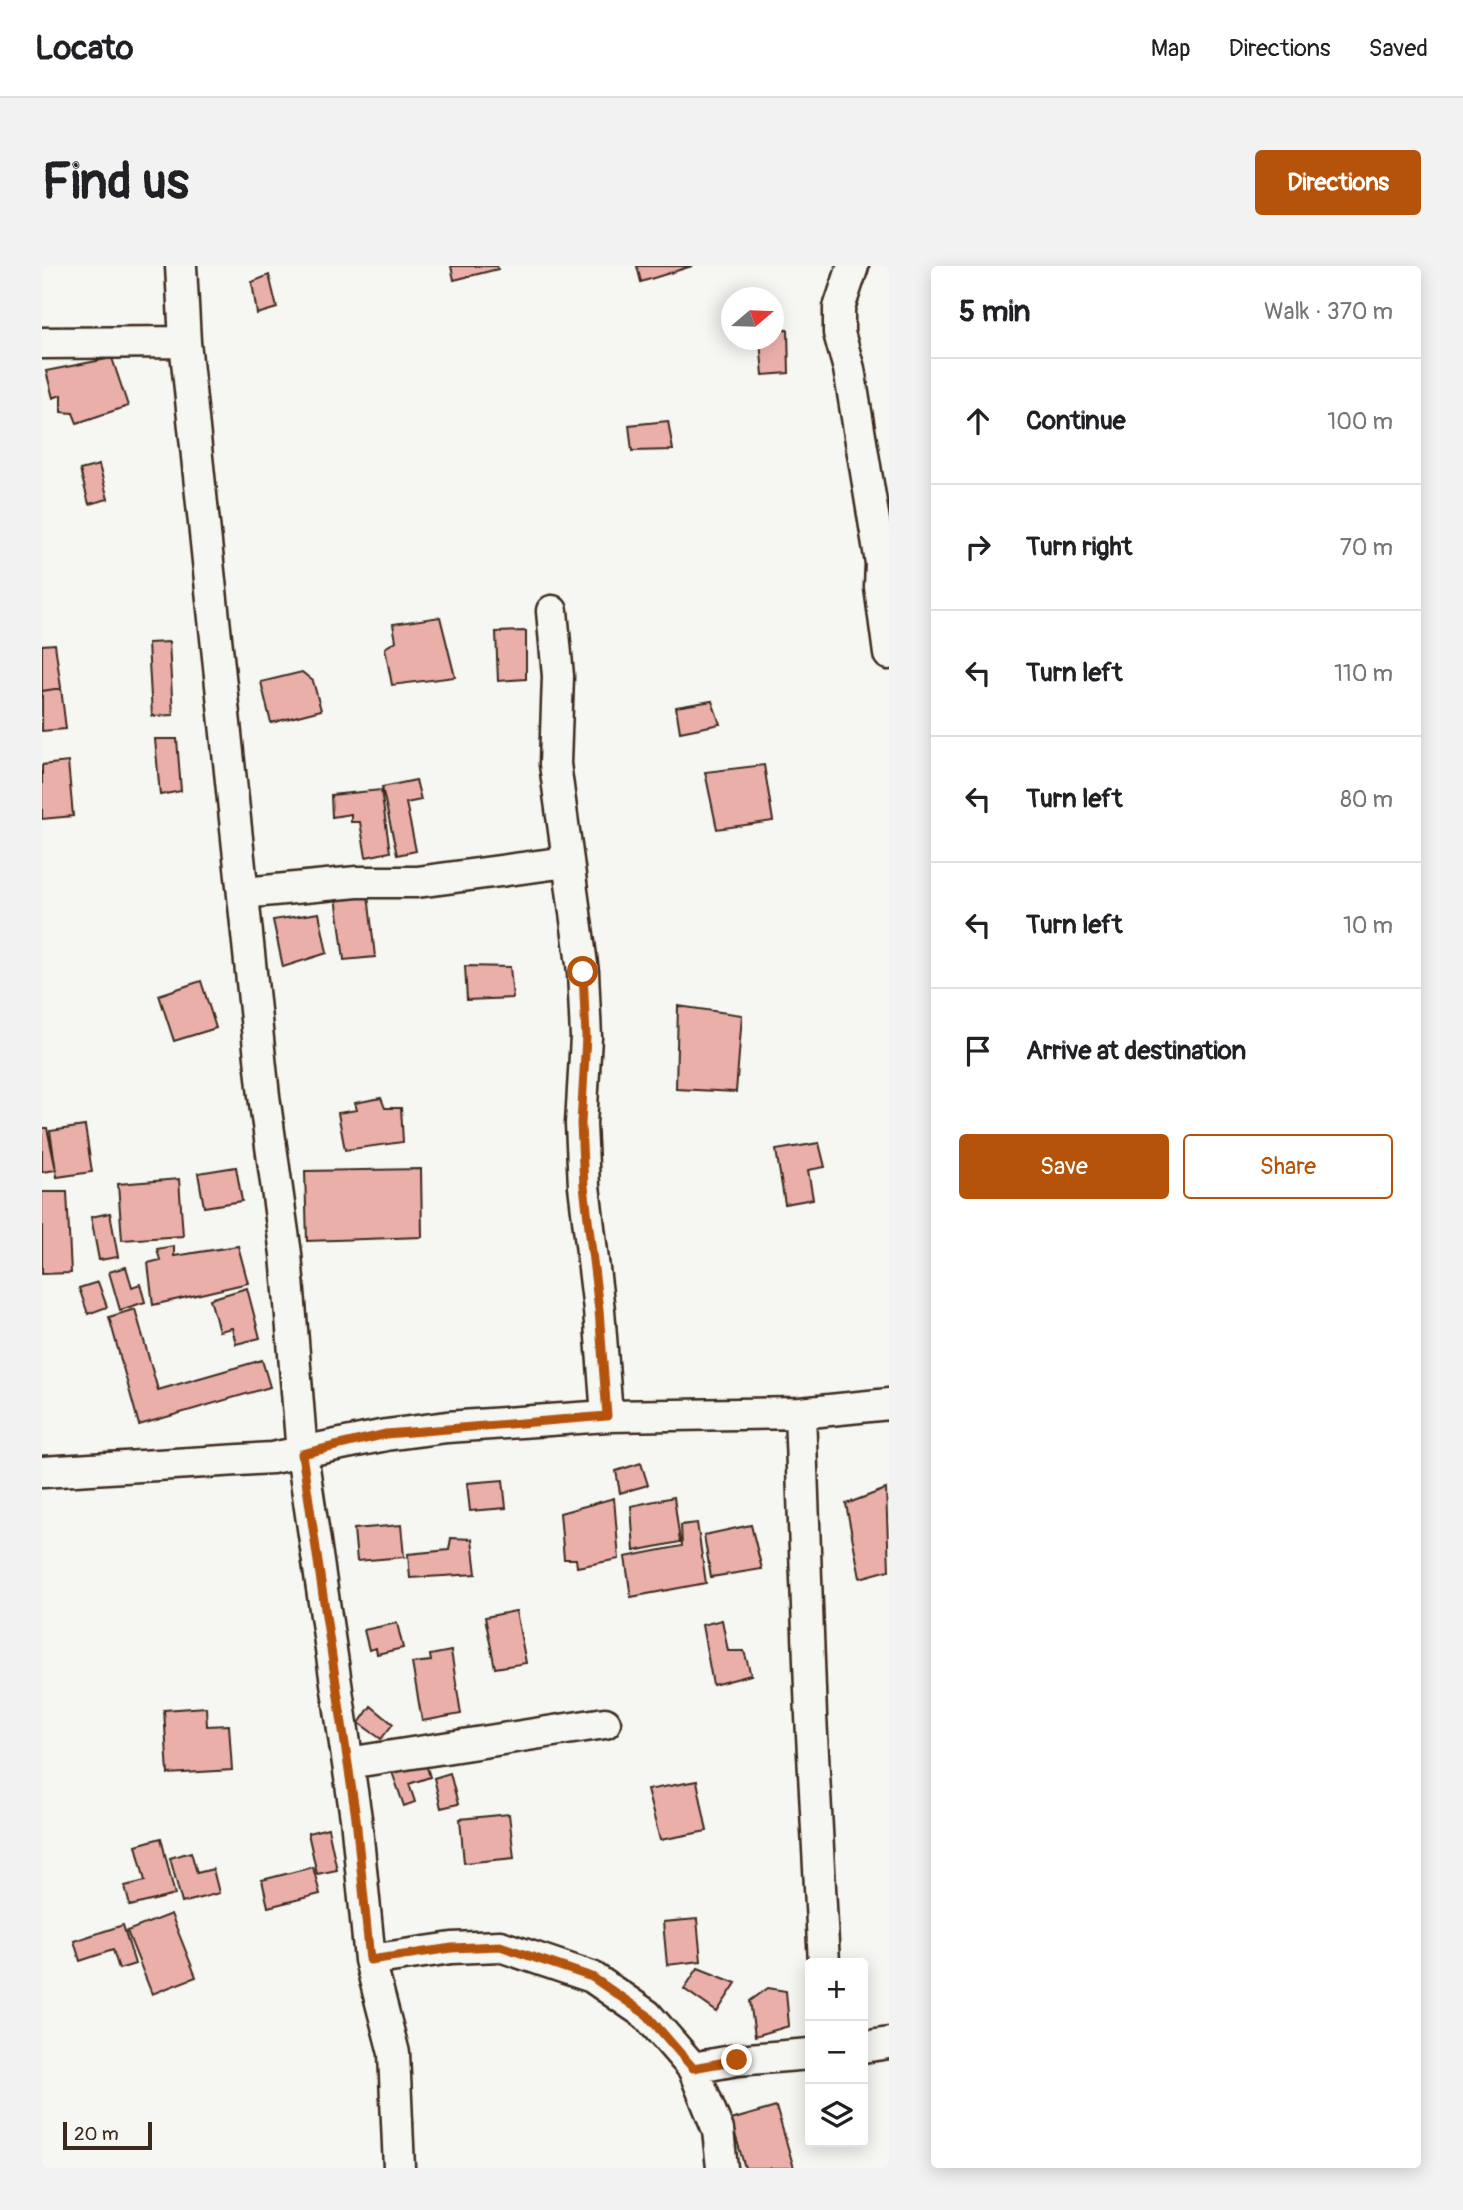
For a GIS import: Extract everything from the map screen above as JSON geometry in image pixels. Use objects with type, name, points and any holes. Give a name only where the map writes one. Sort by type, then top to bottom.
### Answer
[{"type":"street","points":[[181,266],[185,342],[264,1096],[286,1254],[302,1454],[348,1763],[370,1960],[394,2053],[399,2168]]},
{"type":"street","points":[[853,266],[839,308],[839,333],[849,369],[881,563],[880,587],[889,654]]},
{"type":"street","points":[[42,343],[185,342]]},
{"type":"street","points":[[552,611],[558,676],[555,765],[583,972],[586,1037],[581,1124],[584,1186],[599,1310],[607,1416]]},
{"type":"street","points":[[243,893],[357,882],[417,882],[567,862]]},
{"type":"street","points":[[42,1472],[302,1454],[386,1434],[607,1416],[800,1413],[889,1404]]},
{"type":"street","points":[[800,1413],[808,1653],[824,1958]]},
{"type":"street","points":[[348,1763],[606,1723]]},
{"type":"street","points":[[370,1960],[452,1948],[500,1946],[592,1977],[647,2015],[693,2068],[718,2130],[722,2168]]},
{"type":"street","points":[[868,2046],[889,2043]]},
{"type":"street","points":[[693,2068],[737,2060],[805,2054]]},
{"type":"building","points":[[451,266],[497,266],[498,269],[454,280]]},
{"type":"building","points":[[637,266],[692,266],[641,282]]},
{"type":"building","points":[[269,275],[277,308],[257,314],[252,282]]},
{"type":"building","points":[[784,330],[788,330],[789,373],[763,375],[761,350],[784,350]]},
{"type":"building","points":[[112,358],[128,406],[77,423],[73,413],[61,412],[61,395],[53,398],[46,371]]},
{"type":"building","points":[[668,421],[673,450],[632,451],[629,425]]},
{"type":"building","points":[[99,465],[108,499],[89,504],[80,470]]},
{"type":"building","points":[[440,617],[455,677],[392,685],[385,648],[396,641],[393,624]]},
{"type":"building","points":[[526,631],[526,679],[498,681],[496,632]]},
{"type":"building","points":[[169,642],[173,715],[152,716],[148,643]]},
{"type":"building","points":[[55,644],[61,688],[42,691],[42,645]]},
{"type":"building","points":[[302,672],[313,681],[321,710],[271,723],[261,682]]},
{"type":"building","points":[[61,688],[66,729],[42,731],[42,691]]},
{"type":"building","points":[[712,701],[720,724],[680,732],[676,707]]},
{"type":"building","points":[[155,739],[177,739],[181,791],[160,795]]},
{"type":"building","points":[[68,762],[73,816],[42,819],[42,765]]},
{"type":"building","points":[[764,765],[773,821],[717,829],[705,772]]},
{"type":"building","points":[[416,780],[421,800],[406,803],[416,851],[397,855],[382,787]]},
{"type":"building","points":[[381,790],[390,852],[366,857],[360,822],[351,822],[351,814],[332,817],[331,795]]},
{"type":"building","points":[[368,894],[375,957],[344,960],[336,896]]},
{"type":"building","points":[[319,913],[327,953],[283,967],[273,920]]},
{"type":"building","points":[[465,966],[510,967],[513,998],[467,1000]]},
{"type":"building","points":[[201,981],[216,1028],[174,1041],[159,995]]},
{"type":"building","points":[[678,1006],[742,1015],[736,1092],[676,1089]]},
{"type":"building","points":[[381,1098],[385,1108],[401,1108],[403,1142],[345,1150],[338,1113],[357,1110],[355,1103]]},
{"type":"building","points":[[85,1126],[92,1172],[57,1177],[50,1131]]},
{"type":"building","points":[[42,1128],[47,1128],[56,1170],[42,1172]]},
{"type":"building","points":[[819,1143],[825,1167],[808,1170],[813,1199],[785,1204],[776,1150]]},
{"type":"building","points":[[236,1167],[242,1201],[204,1207],[198,1173]]},
{"type":"building","points":[[421,1169],[422,1237],[307,1241],[305,1171]]},
{"type":"building","points":[[179,1179],[183,1236],[122,1240],[118,1184]]},
{"type":"building","points":[[42,1192],[67,1192],[71,1273],[42,1274]]},
{"type":"building","points":[[110,1213],[118,1257],[99,1260],[91,1217]]},
{"type":"building","points":[[174,1246],[174,1256],[238,1246],[248,1283],[153,1305],[148,1263],[160,1260],[157,1249]]},
{"type":"building","points":[[126,1267],[132,1287],[140,1284],[145,1302],[120,1310],[109,1272]]},
{"type":"building","points":[[98,1282],[107,1307],[88,1314],[79,1288]]},
{"type":"building","points":[[247,1288],[260,1338],[236,1344],[232,1328],[219,1331],[210,1299]]},
{"type":"building","points":[[135,1309],[158,1390],[262,1360],[270,1387],[139,1425],[109,1317]]},
{"type":"building","points":[[641,1463],[648,1485],[620,1493],[616,1471]]},
{"type":"building","points":[[503,1480],[506,1508],[470,1511],[467,1483]]},
{"type":"building","points":[[886,1489],[889,1570],[860,1578],[846,1504]]},
{"type":"building","points":[[674,1497],[680,1542],[634,1551],[631,1506]]},
{"type":"building","points":[[614,1498],[619,1559],[577,1567],[576,1559],[564,1559],[560,1513]]},
{"type":"building","points":[[697,1523],[706,1583],[631,1597],[625,1557],[682,1546],[681,1525]]},
{"type":"building","points":[[401,1525],[404,1557],[357,1561],[354,1529]]},
{"type":"building","points":[[751,1525],[762,1569],[711,1577],[704,1535]]},
{"type":"building","points":[[451,1538],[472,1539],[476,1574],[410,1578],[408,1554],[449,1550]]},
{"type":"building","points":[[516,1611],[526,1663],[495,1668],[485,1617]]},
{"type":"building","points":[[722,1620],[728,1651],[744,1651],[751,1675],[713,1685],[702,1625]]},
{"type":"building","points":[[397,1623],[403,1648],[377,1654],[376,1648],[369,1650],[364,1630]]},
{"type":"building","points":[[451,1651],[461,1714],[422,1721],[412,1663],[431,1661],[430,1655]]},
{"type":"building","points":[[371,1706],[393,1724],[381,1739],[359,1723]]},
{"type":"building","points":[[206,1707],[207,1726],[229,1725],[232,1770],[168,1774],[164,1710]]},
{"type":"building","points":[[425,1761],[430,1777],[409,1784],[415,1802],[404,1806],[392,1772]]},
{"type":"building","points":[[450,1773],[458,1804],[441,1808],[434,1778]]},
{"type":"building","points":[[697,1781],[707,1831],[660,1840],[647,1790]]},
{"type":"building","points":[[509,1814],[514,1858],[464,1863],[460,1819]]},
{"type":"building","points":[[328,1828],[337,1870],[317,1874],[308,1833]]},
{"type":"building","points":[[161,1838],[175,1895],[130,1906],[125,1886],[145,1881],[136,1845]]},
{"type":"building","points":[[191,1852],[197,1873],[213,1869],[219,1893],[182,1903],[170,1858]]},
{"type":"building","points":[[313,1867],[320,1894],[268,1907],[262,1880]]},
{"type":"building","points":[[171,1914],[196,1977],[152,1994],[127,1931]]},
{"type":"building","points":[[697,1919],[701,1961],[667,1965],[663,1922]]},
{"type":"building","points":[[123,1925],[135,1964],[119,1969],[113,1950],[80,1961],[74,1941]]},
{"type":"building","points":[[698,1968],[736,1983],[717,2012],[684,1989]]},
{"type":"building","points":[[768,1988],[786,1991],[789,2026],[755,2036],[750,2001]]},
{"type":"building","points":[[776,2107],[794,2168],[745,2168],[731,2120]]},
{"type":"route","points":[[583,972],[586,1037],[581,1124],[584,1186],[599,1310],[607,1416],[386,1434],[302,1454],[356,1818],[370,1960],[452,1948],[500,1946],[592,1977],[647,2015],[693,2068],[737,2060]]}]
